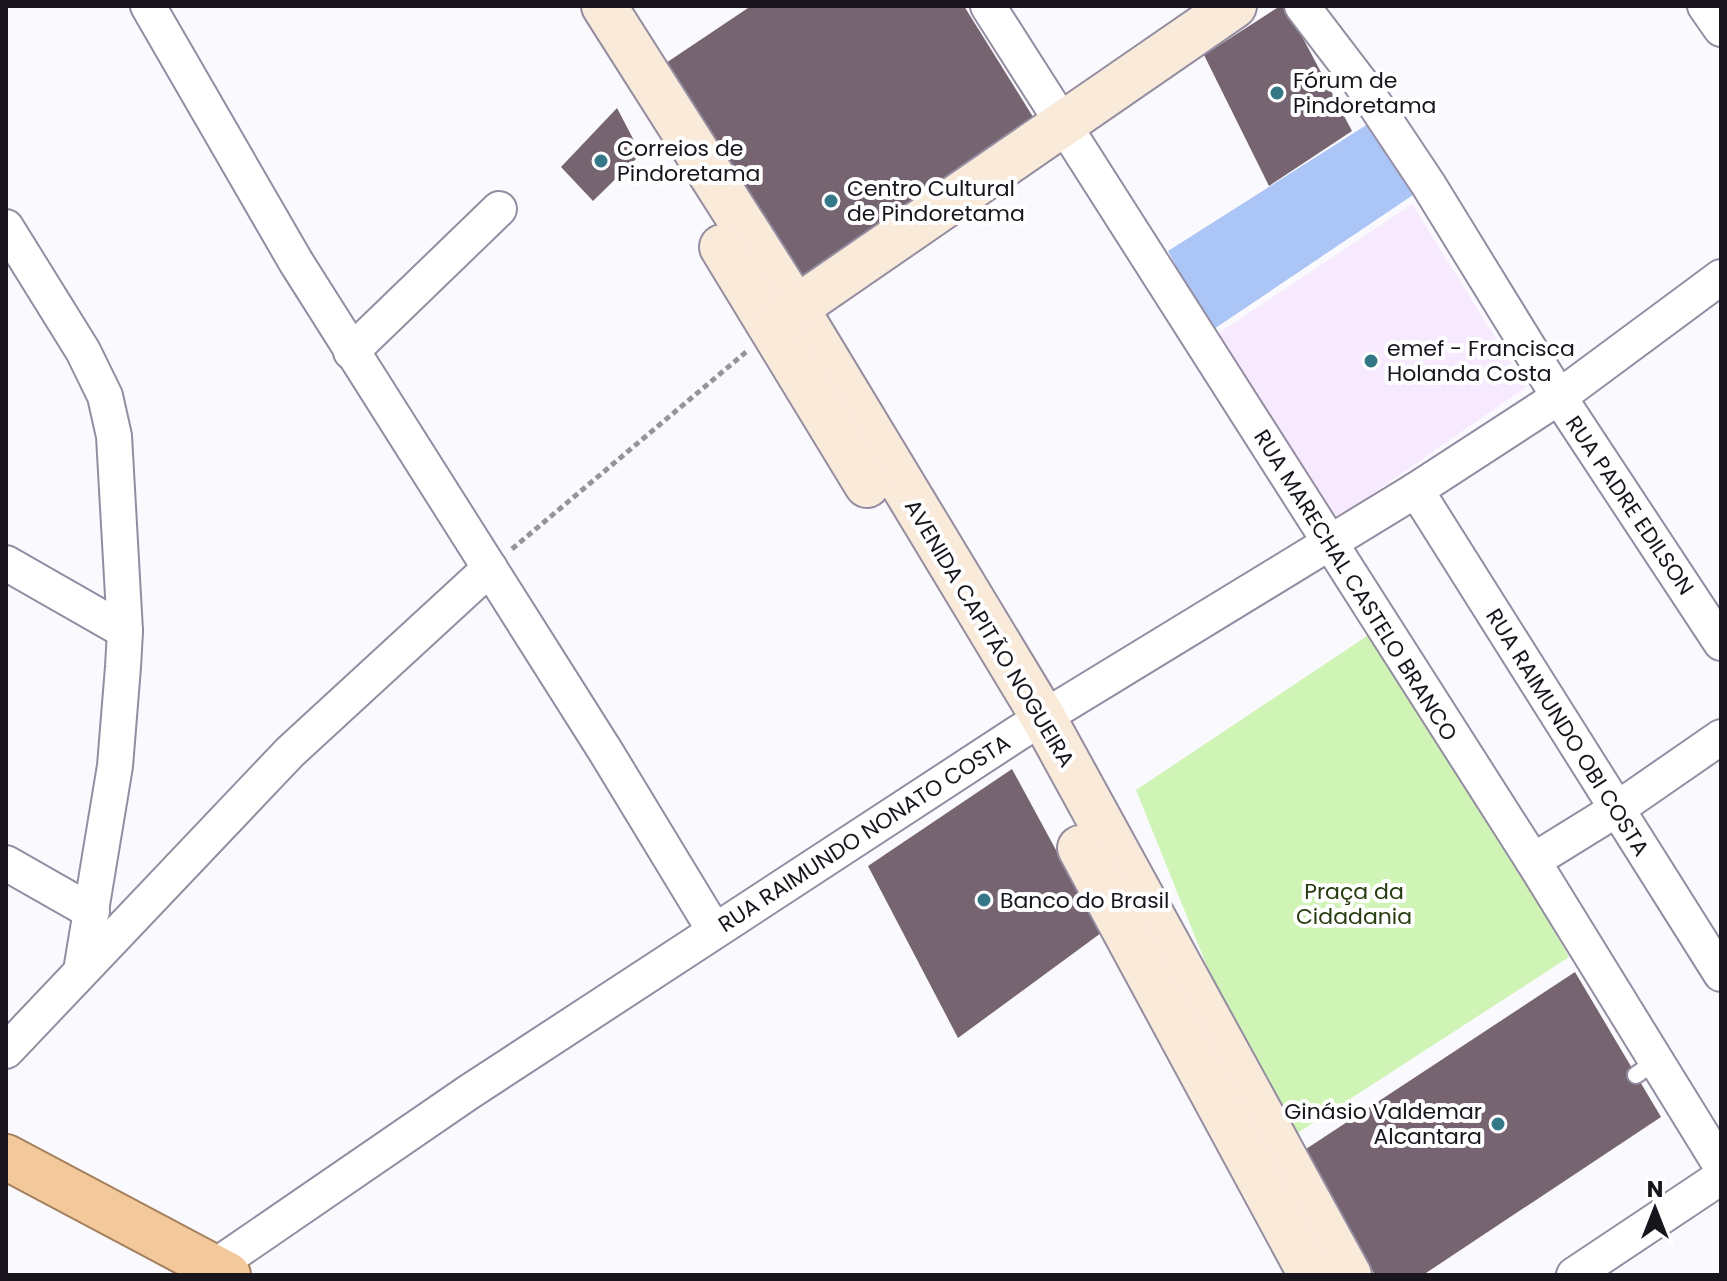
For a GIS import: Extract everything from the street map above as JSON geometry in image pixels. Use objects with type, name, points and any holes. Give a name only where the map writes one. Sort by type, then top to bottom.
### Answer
[{"type":"highway","points":[[6,1157],[221,1271]]},
{"type":"main road","name":"AVENIDA CAPITÃO NOGUEIRA","points":[[575,6],[784,319]]},
{"type":"main road","name":"AVENIDA CAPITÃO NOGUEIRA","points":[[604,6],[784,319],[1031,725],[1339,1271]]},
{"type":"main road","points":[[784,319],[1234,6]]},
{"type":"street","points":[[148,6],[351,352],[490,568],[714,930]]},
{"type":"street","name":"RUA MARECHAL CASTELO BRANCO","points":[[988,6],[1533,861],[1646,1068],[1721,1166]]},
{"type":"street","name":"RUA PADRE EDILSON","points":[[1302,6],[1360,82],[1428,184],[1559,397],[1721,643]]},
{"type":"street","points":[[1705,6],[1721,29]]},
{"type":"street","points":[[351,352],[499,209]]},
{"type":"street","points":[[8,236],[83,351],[111,415],[125,631],[115,766],[81,971]]},
{"type":"street","name":"RUA RAIMUNDO NONATO COSTA","points":[[221,1271],[469,1092],[1031,725],[1416,490],[1559,397],[1721,277]]},
{"type":"street","name":"RUA RAIMUNDO OBI COSTA","points":[[1416,490],[1721,974]]},
{"type":"street","points":[[6,563],[125,631]]},
{"type":"street","points":[[6,1051],[290,752],[490,568]]},
{"type":"street","points":[[1533,861],[1617,809],[1721,737]]},
{"type":"street","points":[[6,863],[92,912]]},
{"type":"street","points":[[1574,1275],[1721,1177]]},
{"type":"path","points":[[490,568],[784,319]]},
{"type":"shaded area","name":"emef - Francisca Holanda Costa","points":[[1412,204],[1526,387],[1336,519],[1216,335]]},
{"type":"green space","name":"Praça da Cidadania","points":[[1382,626],[1569,957],[1279,1145],[1136,790]]},
{"type":"water","points":[[1371,122],[1413,195],[1211,331],[1168,251]]},
{"type":"building","name":"Centro Cultural de Pindoretama","points":[[751,6],[964,6],[1035,120],[800,281],[657,69]]},
{"type":"building","name":"Fórum de Pindoretama","points":[[1280,6],[1286,6],[1352,131],[1269,186],[1204,55]]},
{"type":"building","name":"Correios de Pindoretama","points":[[617,108],[641,154],[593,201],[561,167]]},
{"type":"building","name":"Banco do Brasil","points":[[1012,769],[1101,933],[958,1038],[868,866]]},
{"type":"building","name":"Ginásio Valdemar Alcantara","points":[[1575,972],[1661,1117],[1423,1275],[1375,1275],[1303,1151]]},
{"type":"place","name":"Fórum de Pindoretama","points":[[1277,93]]},
{"type":"place","name":"Correios de Pindoretama","points":[[601,161]]},
{"type":"place","name":"Centro Cultural de Pindoretama","points":[[831,201]]},
{"type":"place","name":"emef - Francisca Holanda Costa","points":[[1371,361]]},
{"type":"place","name":"Banco do Brasil","points":[[984,900]]},
{"type":"place","name":"Ginásio Valdemar Alcantara","points":[[1498,1124]]}]
